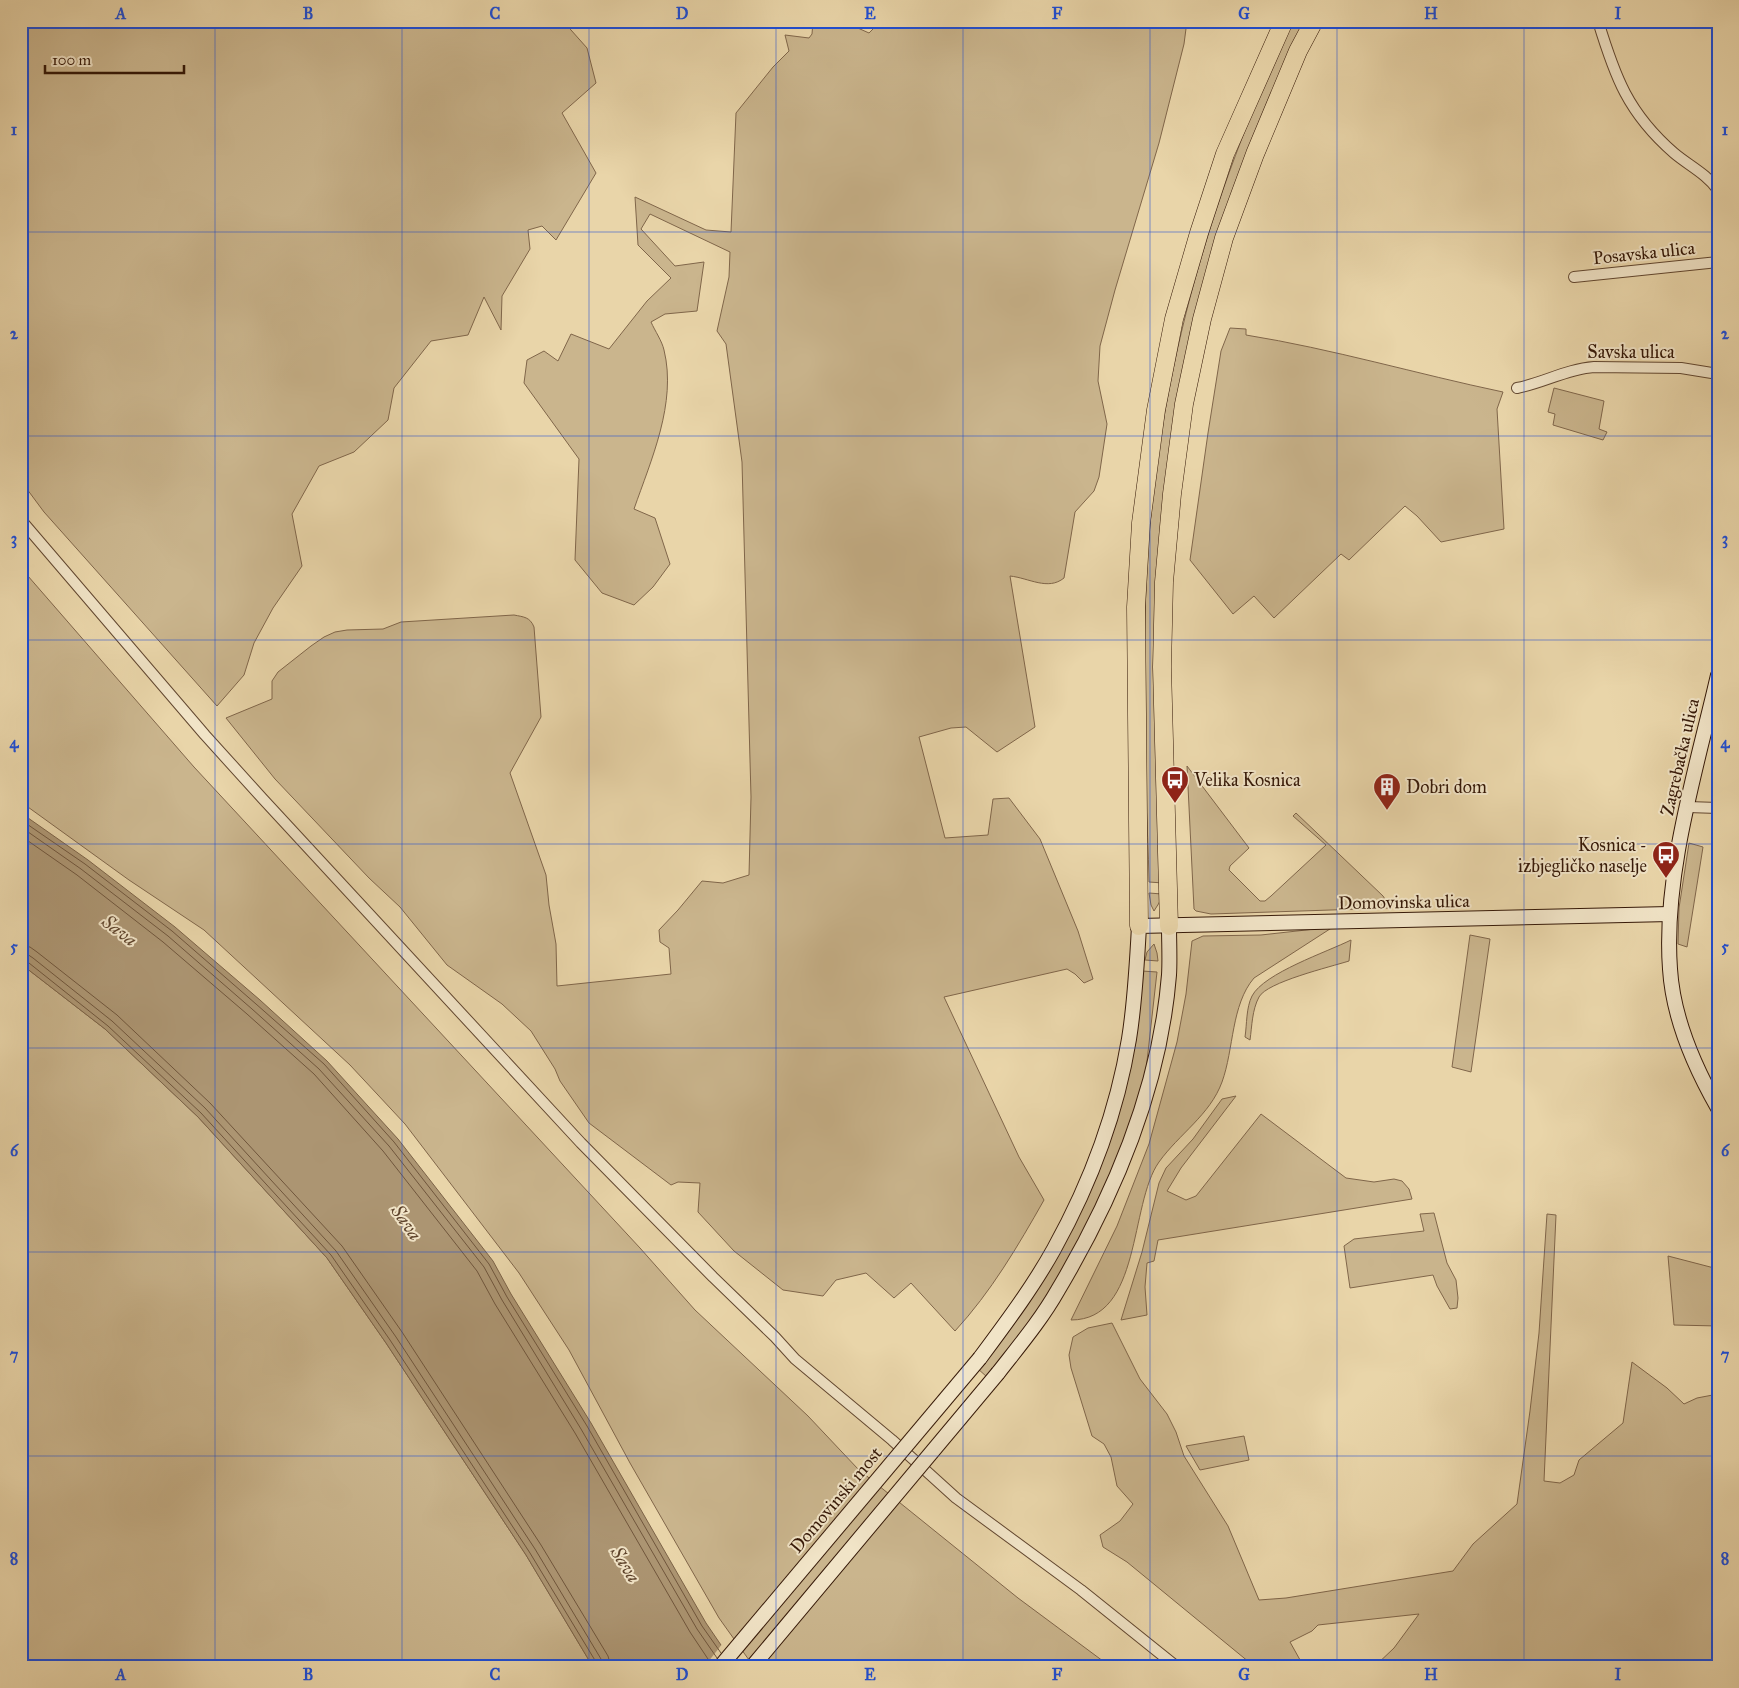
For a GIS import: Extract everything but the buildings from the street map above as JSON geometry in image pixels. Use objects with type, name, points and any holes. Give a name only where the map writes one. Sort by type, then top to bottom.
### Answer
[{"type":"highway","points":[[1139,926],[1136,608],[1141,522],[1156,410],[1174,319],[1225,154],[1284,21]]},
{"type":"highway","points":[[1169,926],[1162,667],[1164,582],[1172,494],[1184,404],[1202,319],[1224,238],[1270,117],[1298,51],[1314,21]]},
{"type":"main road","name":"Zagrebačka ulica","points":[[1718,675],[1677,860],[1670,914],[1670,969],[1675,999],[1697,1067],[1718,1108]]},
{"type":"main road","name":"Domovinska ulica","points":[[1139,926],[1670,914]]},
{"type":"main road","name":"Domovinski most","points":[[720,1667],[980,1358],[1012,1315],[1054,1250],[1080,1197],[1100,1146],[1117,1094],[1130,1037],[1139,926]]},
{"type":"main road","points":[[752,1667],[998,1373],[1057,1292],[1083,1246],[1107,1196],[1134,1131],[1152,1068],[1164,1015],[1169,975],[1169,926]]},
{"type":"street","points":[[1598,21],[1616,76],[1624,95],[1636,112],[1665,145],[1705,176],[1718,190]]},
{"type":"street","name":"Posavska ulica","points":[[1574,277],[1718,262]]},
{"type":"street","name":"Savska ulica","points":[[1517,388],[1532,385],[1580,368],[1594,367],[1664,367],[1701,370],[1718,374]]},
{"type":"street","points":[[21,520],[205,734],[288,827],[581,1143],[795,1359],[892,1440],[956,1498],[1081,1590],[1177,1667]]},
{"type":"street","points":[[1688,807],[1718,808]]},
{"type":"shaded area","points":[[21,21],[563,21],[587,48],[596,83],[562,113],[596,173],[556,240],[542,226],[528,230],[530,249],[502,296],[501,330],[484,297],[468,335],[431,341],[394,388],[388,420],[354,452],[319,466],[292,514],[302,566],[273,608],[254,643],[244,675],[217,706],[44,512],[21,481]]},
{"type":"shaded area","points":[[813,21],[842,21],[869,33],[881,21],[1187,21],[1184,44],[1159,143],[1100,346],[1098,381],[1107,424],[1099,477],[1094,491],[1075,512],[1064,578],[1058,582],[1045,584],[1010,576],[1035,727],[997,752],[966,727],[951,728],[919,737],[945,838],[988,835],[993,799],[1009,798],[1040,839],[1078,931],[1093,979],[1084,983],[1067,969],[944,997],[1019,1157],[1044,1200],[992,1285],[955,1331],[911,1283],[894,1298],[866,1273],[836,1280],[823,1296],[783,1290],[734,1251],[698,1212],[700,1183],[678,1182],[671,1185],[589,1123],[560,1081],[555,1069],[531,1031],[502,1004],[447,965],[400,907],[369,878],[275,779],[226,718],[272,699],[272,681],[278,672],[311,646],[335,632],[383,629],[401,622],[514,615],[526,618],[531,621],[534,627],[541,717],[510,773],[546,875],[556,944],[557,986],[671,974],[669,948],[660,942],[659,930],[702,881],[723,883],[749,875],[751,797],[742,462],[726,344],[717,331],[729,277],[730,252],[650,214],[641,229],[675,266],[704,262],[697,311],[665,314],[651,322],[664,350],[667,390],[665,411],[660,431],[634,509],[655,518],[670,564],[653,587],[634,605],[602,593],[575,560],[579,459],[524,383],[527,360],[544,351],[558,361],[571,334],[609,349],[647,301],[671,278],[638,245],[635,197],[706,230],[731,232],[736,113],[773,67],[789,51],[785,35],[809,38],[812,34]]},
{"type":"shaded area","points":[[1293,21],[1305,21],[1266,107],[1171,447],[1163,883],[1149,882],[1143,690],[1146,585],[1151,512],[1160,439],[1174,367],[1211,225],[1235,156]]},
{"type":"shaded area","points":[[1230,328],[1246,329],[1246,335],[1343,354],[1503,392],[1497,409],[1504,529],[1441,542],[1405,506],[1349,560],[1341,554],[1274,618],[1254,596],[1233,614],[1190,560],[1221,351]]},
{"type":"shaded area","points":[[1554,388],[1604,401],[1599,429],[1607,432],[1603,440],[1553,425],[1555,414],[1548,412]]},
{"type":"shaded area","points":[[21,568],[194,767],[640,1248],[695,1310],[808,1416],[858,1469],[1018,1598],[1111,1667],[754,1667],[719,1618],[630,1463],[569,1350],[519,1273],[405,1124],[350,1065],[204,930],[129,880],[21,802]]},
{"type":"shaded area","points":[[1187,766],[1249,848],[1230,866],[1229,870],[1260,901],[1265,901],[1271,896],[1326,845],[1293,816],[1296,813],[1383,896],[1391,908],[1211,914],[1196,911],[1194,909]]},
{"type":"shaded area","points":[[1689,843],[1703,847],[1687,947],[1678,944],[1679,908]]},
{"type":"shaded area","points":[[1149,893],[1162,894],[1154,911],[1151,905]]},
{"type":"shaded area","points":[[1333,927],[1254,978],[1241,1001],[1226,1069],[1217,1094],[1202,1114],[1159,1162],[1150,1181],[1122,1281],[1110,1301],[1094,1315],[1071,1320],[1117,1226],[1149,1144],[1177,1042],[1186,994],[1192,941],[1203,936],[1261,935]]},
{"type":"shaded area","points":[[1470,935],[1490,939],[1471,1072],[1452,1067]]},
{"type":"shaded area","points":[[1351,940],[1349,961],[1314,971],[1264,991],[1255,1007],[1250,1040],[1245,1037],[1249,1006],[1252,996],[1259,987],[1282,971]]},
{"type":"shaded area","points":[[1154,944],[1158,961],[1145,960],[1147,952]]},
{"type":"shaded area","points":[[21,964],[105,1029],[198,1117],[327,1258],[386,1343],[526,1555],[593,1667],[21,1667]]},
{"type":"shaded area","points":[[1142,971],[1157,972],[1146,1070],[1136,1107],[1120,1153],[1079,1245],[1033,1319],[987,1377],[977,1368],[1090,1188]]},
{"type":"shaded area","points":[[1236,1096],[1181,1168],[1167,1191],[1186,1200],[1196,1196],[1261,1114],[1346,1178],[1374,1182],[1394,1179],[1402,1181],[1409,1189],[1412,1199],[1158,1240],[1154,1261],[1147,1263],[1145,1287],[1147,1315],[1121,1320],[1142,1252],[1159,1183],[1166,1168],[1193,1139],[1222,1099]]},
{"type":"shaded area","points":[[1434,1213],[1447,1263],[1456,1280],[1457,1308],[1450,1309],[1433,1275],[1350,1288],[1344,1246],[1354,1239],[1424,1231],[1420,1214]]},
{"type":"shaded area","points":[[1547,1214],[1556,1215],[1544,1481],[1560,1483],[1574,1475],[1579,1460],[1623,1423],[1632,1362],[1667,1388],[1684,1404],[1697,1398],[1718,1394],[1718,1667],[1374,1667],[1394,1648],[1419,1614],[1318,1625],[1312,1631],[1290,1642],[1304,1667],[1255,1667],[1127,1562],[1103,1547],[1100,1535],[1120,1521],[1133,1504],[1117,1486],[1111,1457],[1104,1444],[1092,1436],[1071,1368],[1069,1355],[1073,1337],[1088,1328],[1112,1323],[1140,1379],[1167,1414],[1176,1432],[1184,1456],[1228,1526],[1259,1600],[1286,1598],[1453,1571],[1473,1544],[1517,1504],[1539,1333]]},
{"type":"shaded area","points":[[1668,1256],[1718,1269],[1718,1326],[1674,1325]]},
{"type":"shaded area","points":[[1244,1436],[1249,1460],[1200,1470],[1186,1446]]},
{"type":"water","name":"Sava","points":[[21,813],[88,860],[175,927],[260,1000],[327,1061],[398,1139],[493,1261],[511,1294],[591,1423],[706,1623],[736,1667],[593,1667],[526,1555],[386,1343],[327,1258],[198,1117],[105,1029],[21,964]]},
{"type":"pier","points":[[723,1643],[739,1667],[704,1667]]},
{"type":"place","name":"Velika Kosnica","points":[[1175,804]]},
{"type":"place","name":"Dobri dom","points":[[1387,811]]},
{"type":"place","name":"Kosnica - izbjegličko naselje","points":[[1666,879]]}]
